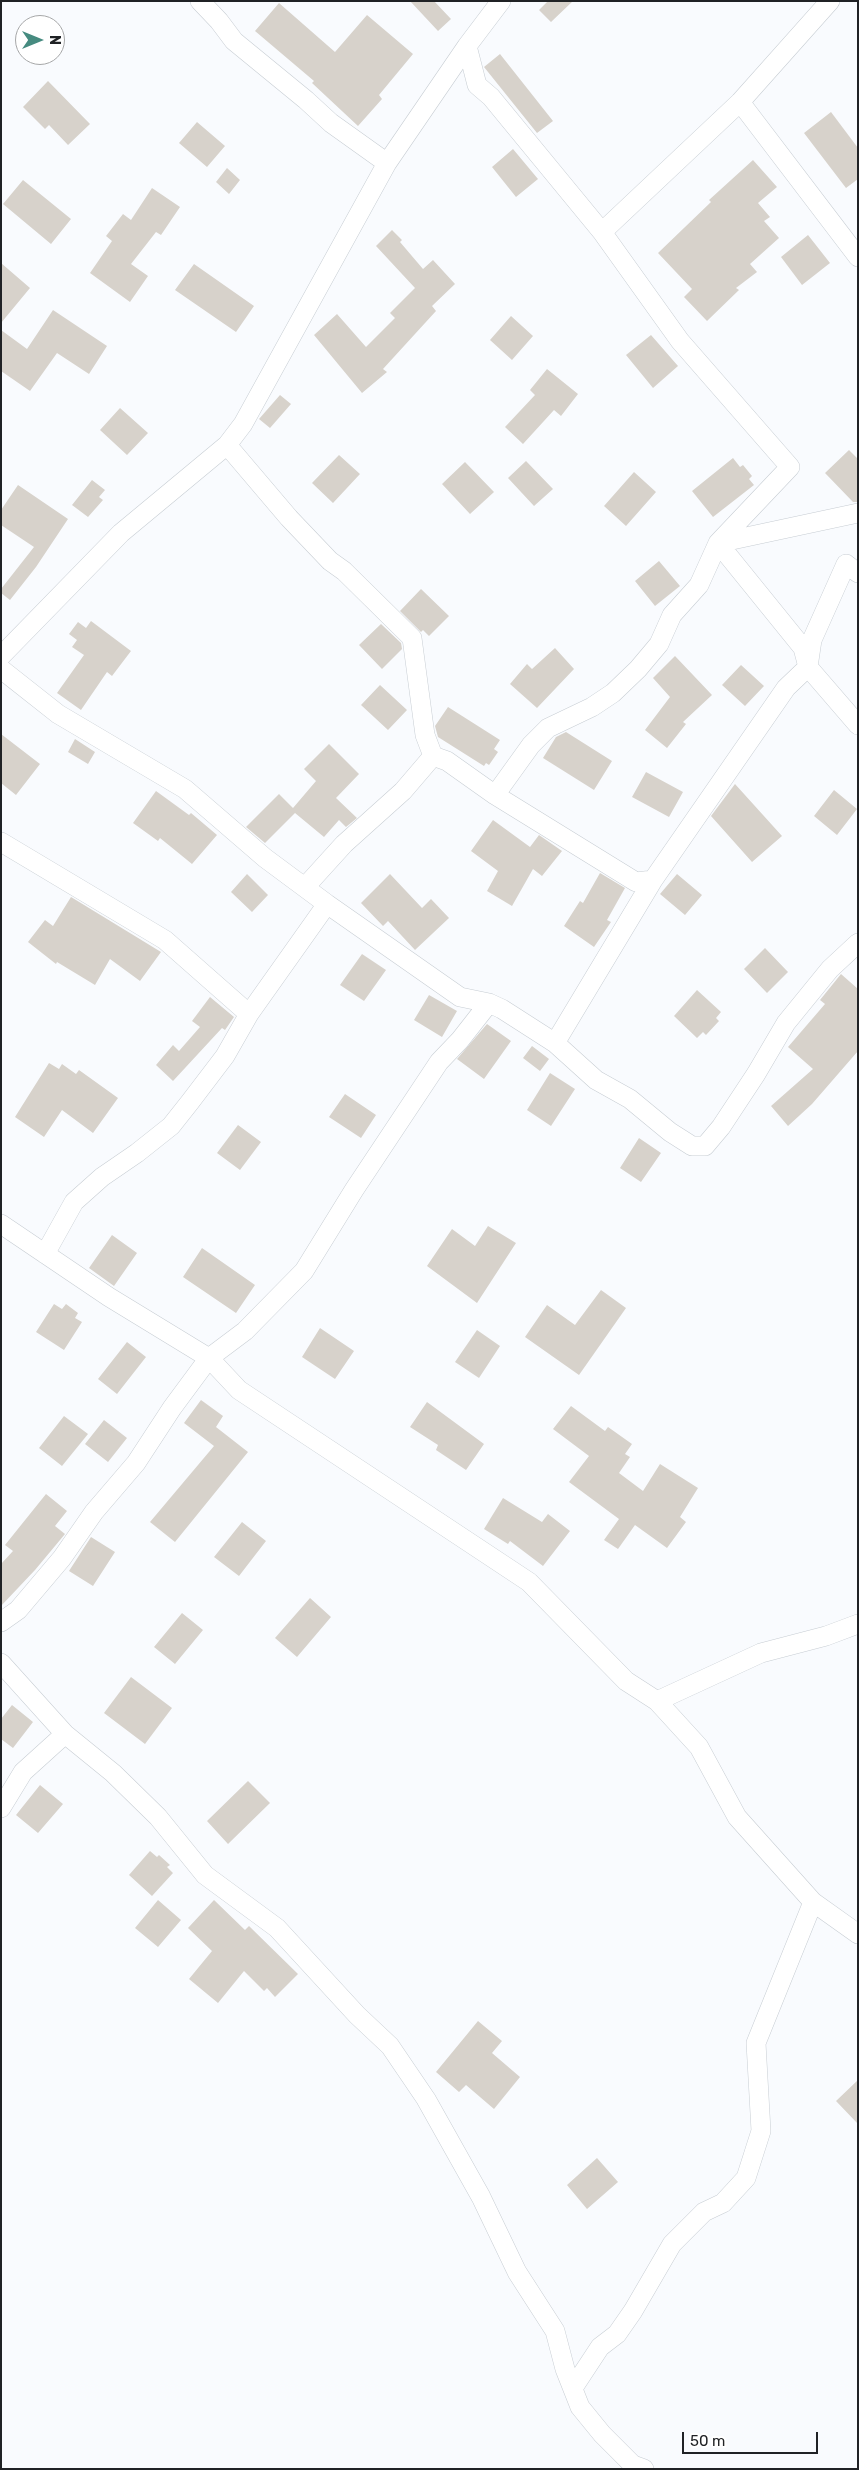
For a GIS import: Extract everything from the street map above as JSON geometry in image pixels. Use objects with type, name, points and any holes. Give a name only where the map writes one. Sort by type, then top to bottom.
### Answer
[{"type":"street","points":[[200,1],[219,21],[234,41],[331,123],[387,163]]},
{"type":"street","points":[[1,656],[121,533],[210,462],[227,445],[243,424],[387,163],[467,46],[501,1]]},
{"type":"street","points":[[602,232],[740,102],[830,1]]},
{"type":"street","points":[[467,46],[478,85],[491,97],[602,232],[680,341],[790,468],[718,543],[699,585],[672,615],[659,644],[638,669],[613,693],[592,707],[548,728],[531,745],[495,795]]},
{"type":"street","points":[[740,102],[858,257]]},
{"type":"street","points":[[227,445],[330,562],[344,571],[412,638],[425,735],[433,756],[447,761],[495,795],[636,882],[653,880]]},
{"type":"street","points":[[718,543],[858,514]]},
{"type":"street","points":[[718,543],[803,648],[808,668],[858,725]]},
{"type":"street","points":[[554,1043],[653,880],[786,688],[808,668],[812,640],[846,564],[858,573]]},
{"type":"street","points":[[1,669],[58,714],[185,790],[264,858],[460,997],[489,1003],[502,1009],[554,1043],[596,1080],[630,1099],[670,1132],[692,1146],[705,1146],[726,1120],[786,1023],[830,969],[858,943]]},
{"type":"street","points":[[305,887],[344,844],[403,791],[433,756]]},
{"type":"street","points":[[1,842],[165,940],[248,1014]]},
{"type":"street","points":[[45,1254],[74,1202],[102,1177],[137,1153],[171,1126],[225,1056],[248,1014],[327,904]]},
{"type":"street","points":[[1,1622],[18,1610],[62,1558],[94,1512],[136,1464],[172,1408],[209,1358],[245,1331],[304,1271],[354,1190],[438,1062],[460,1040],[489,1003]]},
{"type":"street","points":[[1,1224],[109,1297],[209,1358],[239,1390],[530,1582],[626,1681],[657,1701],[700,1747],[737,1817],[813,1902],[858,1934]]},
{"type":"street","points":[[657,1701],[761,1653],[826,1636],[858,1624]]},
{"type":"street","points":[[1,1662],[65,1734],[113,1773],[158,1817],[205,1876],[277,1928],[357,2015],[390,2046],[426,2099],[481,2197],[517,2272],[554,2330],[580,2407],[602,2434],[633,2465],[644,2469]]},
{"type":"street","points":[[1,1808],[23,1772],[65,1734]]},
{"type":"street","points":[[573,2388],[600,2347],[617,2334],[633,2311],[672,2244],[704,2212],[723,2202],[746,2178],[760,2131],[756,2043],[813,1902]]},
{"type":"building","points":[[410,1],[434,1],[451,19],[438,31]]},
{"type":"building","points":[[548,1],[573,1],[551,22],[539,10]]},
{"type":"building","points":[[279,3],[335,52],[367,15],[413,54],[379,95],[382,99],[358,126],[312,83],[314,81],[255,31]]},
{"type":"building","points":[[500,54],[553,121],[537,133],[484,67]]},
{"type":"building","points":[[48,81],[90,124],[68,145],[49,125],[45,129],[23,107]]},
{"type":"building","points":[[831,112],[858,148],[858,179],[846,188],[804,133]]},
{"type":"building","points":[[197,122],[225,146],[207,167],[179,143]]},
{"type":"building","points":[[513,149],[538,179],[516,197],[492,167]]},
{"type":"building","points":[[753,160],[777,187],[758,203],[770,217],[764,221],[779,238],[750,264],[757,272],[736,288],[739,290],[707,321],[684,297],[692,289],[658,253],[711,202],[709,200]]},
{"type":"building","points":[[227,168],[240,180],[229,194],[216,182]]},
{"type":"building","points":[[23,180],[71,219],[51,244],[3,204]]},
{"type":"building","points":[[152,188],[180,207],[161,235],[156,232],[131,264],[148,276],[130,302],[90,273],[112,241],[106,236],[123,214],[131,220]]},
{"type":"building","points":[[392,230],[402,240],[400,242],[423,269],[433,260],[455,284],[432,306],[436,311],[383,369],[387,372],[362,393],[314,335],[337,314],[366,347],[395,318],[390,313],[415,288],[376,246]]},
{"type":"building","points":[[808,235],[830,263],[802,285],[781,257]]},
{"type":"building","points":[[1,263],[30,288],[1,323]]},
{"type":"building","points":[[194,264],[254,306],[236,332],[175,290]]},
{"type":"building","points":[[53,310],[107,346],[89,374],[57,353],[30,391],[1,371],[1,330],[27,349]]},
{"type":"building","points":[[511,316],[533,336],[512,360],[490,340]]},
{"type":"building","points":[[651,335],[678,366],[653,388],[626,355]]},
{"type":"building","points":[[547,369],[578,394],[561,416],[554,410],[523,444],[505,427],[535,395],[530,390]]},
{"type":"building","points":[[280,395],[291,404],[270,428],[259,419]]},
{"type":"building","points":[[120,408],[148,433],[127,455],[100,430]]},
{"type":"building","points":[[849,450],[858,459],[858,502],[853,502],[825,473]]},
{"type":"building","points":[[339,455],[360,474],[333,503],[312,483]]},
{"type":"building","points":[[733,458],[740,467],[743,465],[752,476],[749,479],[754,485],[713,517],[692,491]]},
{"type":"building","points":[[526,461],[553,489],[534,506],[508,478]]},
{"type":"building","points":[[465,462],[494,492],[470,514],[442,484]]},
{"type":"building","points":[[634,472],[656,492],[626,526],[604,506]]},
{"type":"building","points":[[92,480],[105,490],[99,497],[103,500],[88,517],[72,505]]},
{"type":"building","points":[[18,485],[68,519],[36,567],[10,600],[1,593],[1,589],[34,547],[1,525],[1,510]]},
{"type":"building","points":[[659,561],[680,586],[655,606],[635,581]]},
{"type":"building","points":[[421,589],[449,616],[429,636],[423,630],[421,632],[400,611]]},
{"type":"building","points":[[91,621],[131,651],[112,676],[107,672],[81,710],[57,693],[84,655],[72,647],[77,640],[69,634],[78,622],[86,628]]},
{"type":"building","points":[[381,624],[401,643],[402,649],[382,669],[359,645]]},
{"type":"building","points":[[555,648],[574,669],[537,708],[510,684],[527,664],[532,669]]},
{"type":"building","points":[[675,656],[712,695],[683,722],[686,724],[667,748],[645,730],[670,697],[653,678]]},
{"type":"building","points":[[741,665],[764,686],[745,706],[722,685]]},
{"type":"building","points":[[380,685],[407,710],[388,730],[361,705]]},
{"type":"building","points":[[448,707],[500,740],[494,749],[498,752],[489,765],[486,763],[484,766],[438,737],[435,726]]},
{"type":"building","points":[[566,732],[612,761],[594,790],[543,758],[556,737]]},
{"type":"building","points":[[1,734],[40,764],[16,795],[1,783]]},
{"type":"building","points":[[75,739],[95,752],[88,764],[68,752]]},
{"type":"building","points":[[329,744],[359,774],[336,798],[357,818],[346,827],[339,820],[324,837],[295,813],[265,843],[246,827],[279,794],[293,808],[316,781],[304,769]]},
{"type":"building","points":[[646,772],[683,792],[669,817],[632,797]]},
{"type":"building","points":[[735,784],[782,836],[752,862],[711,816]]},
{"type":"building","points":[[834,790],[857,809],[837,835],[814,816]]},
{"type":"building","points":[[156,791],[189,815],[191,813],[217,835],[192,864],[160,838],[158,841],[133,823]]},
{"type":"building","points":[[493,820],[530,847],[539,835],[562,851],[542,876],[533,869],[512,906],[487,891],[498,871],[471,851]]},
{"type":"building","points":[[600,873],[625,888],[607,920],[611,922],[594,947],[564,926],[580,901],[583,903]]},
{"type":"building","points":[[247,874],[268,895],[252,912],[231,892]]},
{"type":"building","points":[[390,874],[422,908],[431,899],[449,918],[415,950],[388,921],[383,926],[361,903]]},
{"type":"building","points":[[677,874],[702,895],[685,915],[660,894]]},
{"type":"building","points":[[71,897],[161,952],[140,981],[110,959],[95,985],[57,962],[56,964],[28,942],[45,920],[53,926]]},
{"type":"building","points":[[765,948],[788,972],[767,993],[744,969]]},
{"type":"building","points":[[362,954],[386,970],[364,1001],[340,985]]},
{"type":"building","points":[[841,974],[858,989],[858,1051],[812,1104],[788,1126],[771,1106],[813,1069],[788,1047],[825,1004],[820,1000]]},
{"type":"building","points":[[697,990],[721,1012],[716,1018],[719,1021],[706,1035],[703,1032],[697,1038],[674,1016]]},
{"type":"building","points":[[429,995],[457,1011],[442,1037],[414,1020]]},
{"type":"building","points":[[210,997],[234,1017],[225,1030],[222,1028],[173,1081],[156,1065],[173,1045],[179,1051],[200,1027],[192,1021]]},
{"type":"building","points":[[487,1024],[511,1041],[484,1079],[457,1059]]},
{"type":"building","points":[[532,1046],[549,1059],[540,1071],[523,1058]]},
{"type":"building","points":[[49,1063],[59,1069],[62,1064],[76,1074],[79,1070],[118,1098],[93,1133],[62,1110],[44,1137],[15,1117]]},
{"type":"building","points":[[550,1073],[575,1089],[551,1126],[527,1110]]},
{"type":"building","points":[[345,1094],[376,1115],[361,1138],[329,1117]]},
{"type":"building","points":[[238,1125],[261,1142],[240,1170],[217,1153]]},
{"type":"building","points":[[639,1138],[661,1153],[641,1182],[620,1168]]},
{"type":"building","points":[[488,1226],[516,1243],[477,1303],[427,1266],[452,1229],[475,1246]]},
{"type":"building","points":[[112,1235],[137,1253],[114,1286],[89,1268]]},
{"type":"building","points":[[202,1248],[255,1285],[236,1313],[183,1277]]},
{"type":"building","points":[[601,1290],[626,1308],[579,1375],[525,1337],[547,1305],[575,1325]]},
{"type":"building","points":[[54,1304],[62,1309],[66,1304],[78,1313],[75,1318],[82,1322],[64,1350],[36,1332]]},
{"type":"building","points":[[320,1328],[354,1351],[335,1379],[302,1357]]},
{"type":"building","points":[[477,1330],[500,1346],[479,1378],[455,1362]]},
{"type":"building","points":[[127,1342],[146,1357],[117,1394],[98,1379]]},
{"type":"building","points":[[201,1400],[223,1416],[216,1427],[248,1452],[175,1542],[150,1522],[214,1446],[184,1423]]},
{"type":"building","points":[[427,1402],[484,1444],[466,1470],[436,1450],[438,1445],[410,1427]]},
{"type":"building","points":[[571,1406],[605,1431],[608,1427],[632,1444],[625,1454],[630,1457],[619,1473],[643,1491],[660,1464],[698,1488],[680,1517],[686,1522],[667,1548],[635,1525],[618,1549],[604,1540],[619,1519],[569,1482],[589,1456],[553,1429]]},
{"type":"building","points":[[64,1416],[88,1434],[62,1466],[39,1448]]},
{"type":"building","points":[[104,1420],[127,1438],[108,1462],[85,1444]]},
{"type":"building","points":[[46,1494],[67,1511],[55,1526],[65,1534],[1,1606],[1,1564],[13,1551],[5,1545]]},
{"type":"building","points":[[503,1498],[542,1522],[548,1514],[570,1531],[543,1566],[510,1541],[508,1544],[484,1529]]},
{"type":"building","points":[[242,1522],[266,1541],[239,1576],[214,1557]]},
{"type":"building","points":[[91,1537],[115,1552],[93,1586],[69,1571]]},
{"type":"building","points":[[310,1598],[331,1617],[297,1657],[275,1638]]},
{"type":"building","points":[[182,1613],[203,1630],[175,1664],[154,1647]]},
{"type":"building","points":[[131,1677],[172,1708],[145,1744],[104,1713]]},
{"type":"building","points":[[12,1705],[33,1722],[13,1748],[1,1739],[1,1719]]},
{"type":"building","points":[[248,1781],[270,1803],[228,1844],[207,1821]]},
{"type":"building","points":[[40,1785],[63,1804],[38,1833],[16,1815]]},
{"type":"building","points":[[150,1851],[157,1857],[159,1855],[170,1865],[167,1867],[173,1873],[152,1896],[129,1875]]},
{"type":"building","points":[[158,1900],[181,1920],[158,1947],[135,1928]]},
{"type":"building","points":[[214,1900],[245,1930],[249,1926],[298,1974],[275,1997],[267,1988],[264,1991],[244,1971],[218,2003],[189,1979],[212,1951],[188,1928]]},
{"type":"building","points":[[478,2021],[502,2041],[492,2053],[520,2077],[494,2109],[466,2085],[459,2092],[436,2072]]},
{"type":"building","points":[[858,2080],[858,2124],[836,2101]]},
{"type":"building","points":[[597,2158],[618,2182],[587,2209],[567,2185]]}]
